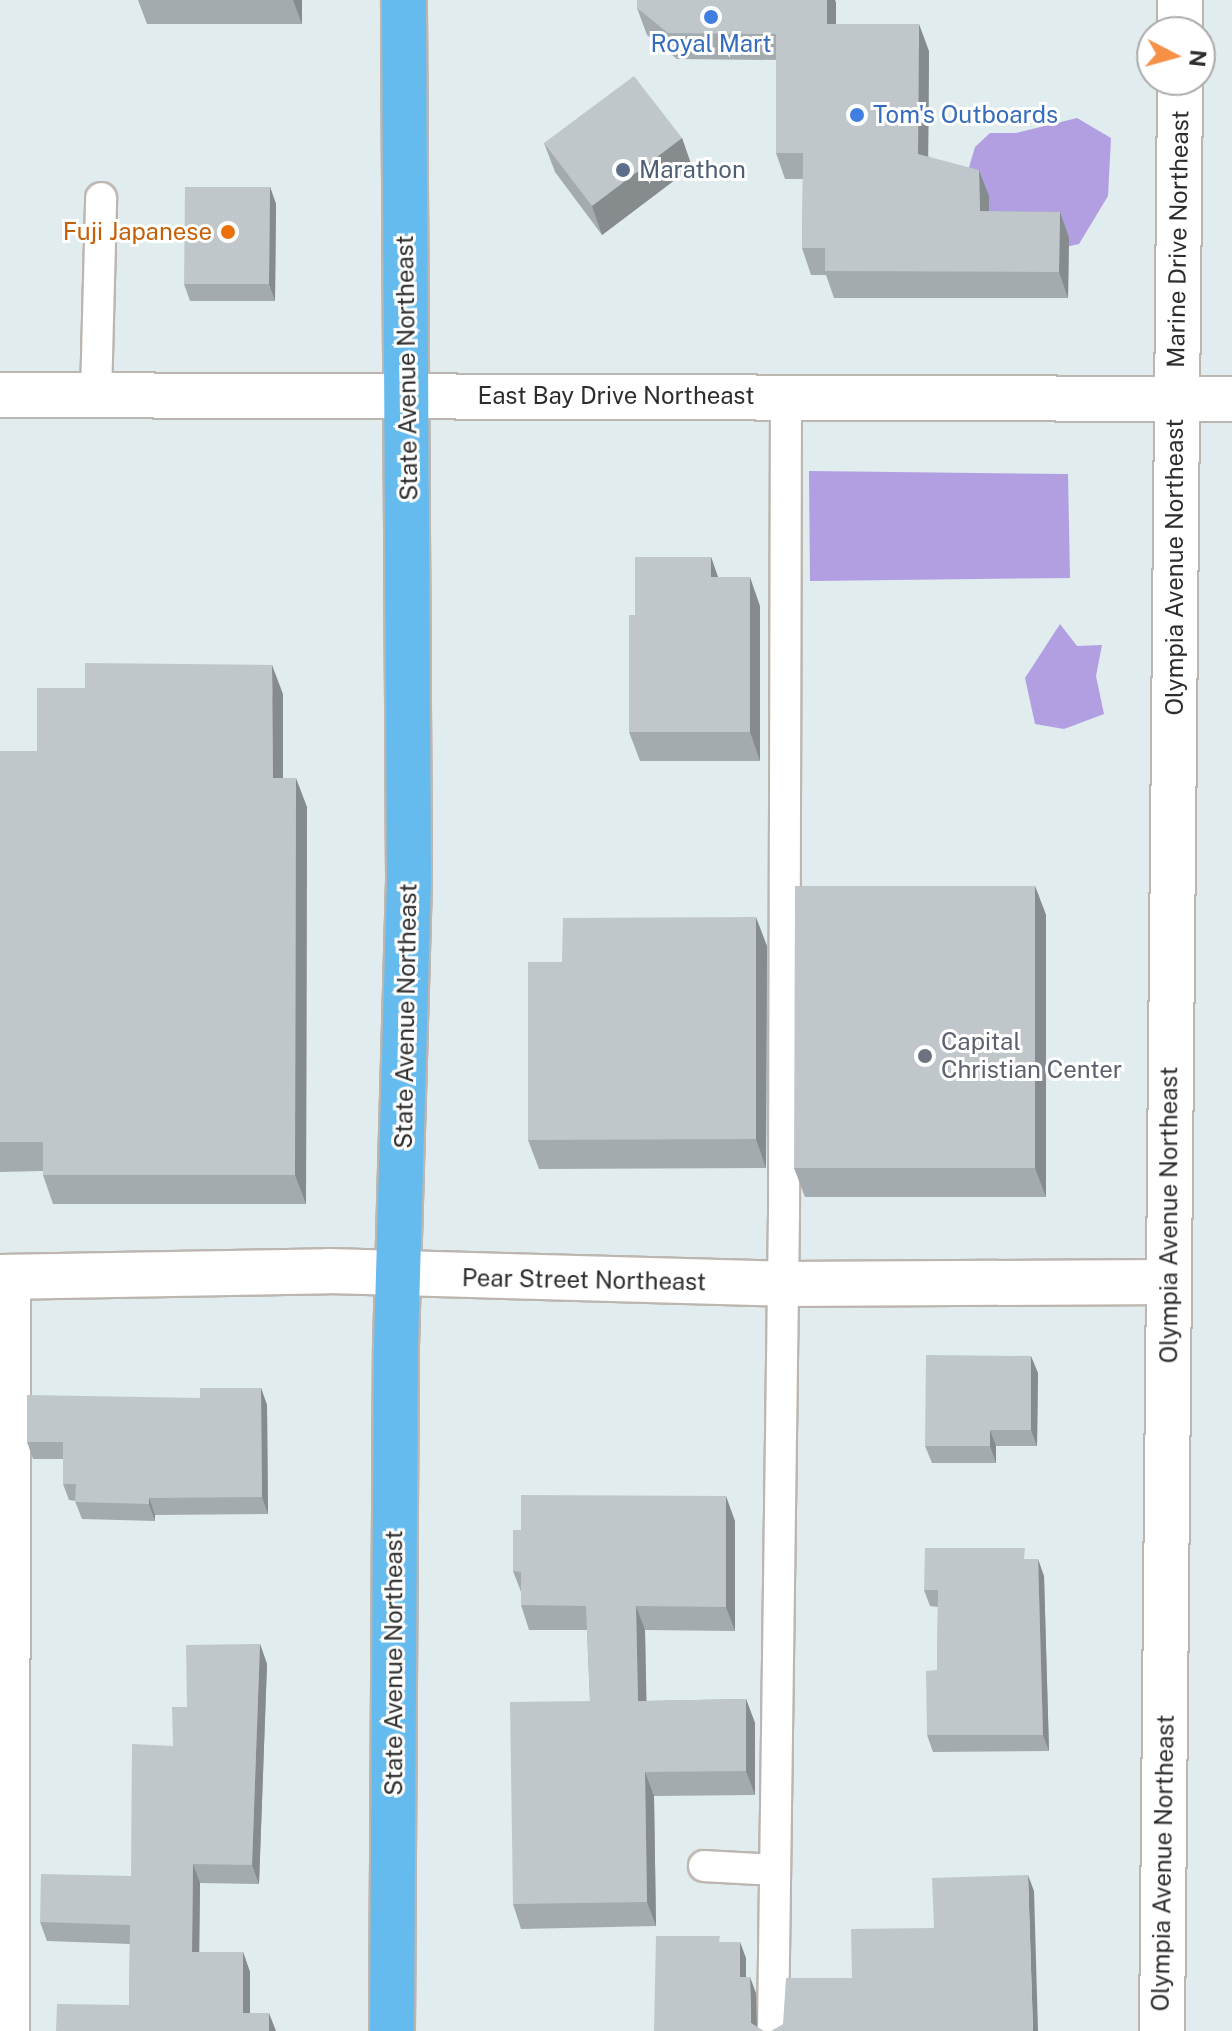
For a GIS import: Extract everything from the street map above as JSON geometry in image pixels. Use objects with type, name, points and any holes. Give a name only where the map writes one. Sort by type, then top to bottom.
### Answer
[{"type":"main road","name":"State Avenue Northeast","points":[[392,2031],[400,1276],[409,878],[404,0]]},
{"type":"street","name":"Marine Drive Northeast","points":[[1176,399],[1180,96]]},
{"type":"street","name":"East Bay Drive Northeast","points":[[0,395],[1232,399]]},
{"type":"street","name":"Olympia Avenue Northeast","points":[[1162,2031],[1176,399]]},
{"type":"street","name":"Pear Street Northeast","points":[[8,1277],[329,1271],[400,1276],[783,1284],[1169,1282]]},
{"type":"lane","points":[[96,395],[101,198]]},
{"type":"lane","points":[[773,2031],[783,1284],[786,397]]},
{"type":"lane","points":[[8,1277],[14,2031]]},
{"type":"lane","points":[[704,1866],[775,1870]]},
{"type":"shaded area","points":[[1077,118],[1111,138],[1108,196],[1079,244],[1021,257],[965,181],[975,147],[990,133],[1016,133]]},
{"type":"shaded area","points":[[809,471],[1068,474],[1070,578],[810,581]]},
{"type":"shaded area","points":[[1060,624],[1077,646],[1102,645],[1096,676],[1104,714],[1064,729],[1035,724],[1025,678]]},
{"type":"building","name":"Tom's Outboards","points":[[637,0],[827,0],[827,24],[919,24],[918,154],[979,170],[980,211],[1060,212],[1059,272],[825,271],[825,248],[802,248],[803,153],[776,153],[776,34],[668,33],[637,8]]},
{"type":"building","points":[[634,76],[682,138],[592,206],[544,143]]},
{"type":"building","points":[[185,187],[270,187],[269,284],[184,284]]},
{"type":"building","points":[[635,557],[711,557],[711,577],[750,577],[750,732],[629,732],[629,615],[635,615]]},
{"type":"building","points":[[85,663],[272,665],[273,778],[296,778],[295,1175],[43,1175],[43,1142],[0,1142],[0,751],[37,751],[37,688],[85,688]]},
{"type":"building","name":"Capital Christian Center","points":[[795,886],[1035,886],[1035,1168],[794,1168]]},
{"type":"building","points":[[756,917],[756,1139],[528,1140],[528,962],[562,962],[563,918]]},
{"type":"building","points":[[926,1355],[1031,1356],[1031,1430],[990,1430],[990,1446],[925,1446]]},
{"type":"building","points":[[200,1388],[261,1388],[262,1497],[149,1498],[149,1504],[75,1502],[76,1484],[63,1484],[63,1442],[27,1442],[27,1395],[200,1398]]},
{"type":"building","points":[[521,1495],[726,1496],[726,1607],[636,1606],[638,1701],[746,1699],[746,1771],[645,1772],[647,1902],[513,1904],[510,1702],[590,1701],[586,1606],[521,1605],[521,1572],[513,1571],[513,1530],[521,1530]]},
{"type":"building","points":[[925,1548],[1025,1548],[1024,1559],[1038,1559],[1043,1735],[927,1735],[926,1671],[937,1670],[938,1590],[924,1590]]},
{"type":"building","points":[[260,1644],[252,1865],[193,1864],[192,1952],[243,1952],[243,2013],[269,2013],[269,2031],[56,2031],[57,2004],[129,2005],[130,1925],[40,1922],[41,1874],[131,1876],[132,1744],[173,1746],[172,1707],[187,1707],[186,1645]]},
{"type":"building","points":[[1028,1875],[1033,2031],[771,2031],[783,2024],[786,1978],[852,1978],[851,1929],[934,1928],[932,1878]]},
{"type":"building","points":[[656,1936],[720,1936],[719,1942],[740,1942],[740,1977],[750,1977],[751,2023],[764,2031],[654,2031]]},
{"type":"place","name":"Royal Mart","points":[[711,17]]},
{"type":"place","name":"Tom's Outboards","points":[[857,115]]},
{"type":"place","name":"Marathon","points":[[623,170]]},
{"type":"place","name":"Fuji Japanese","points":[[228,232]]},
{"type":"place","name":"Capital Christian Center","points":[[925,1056]]}]
